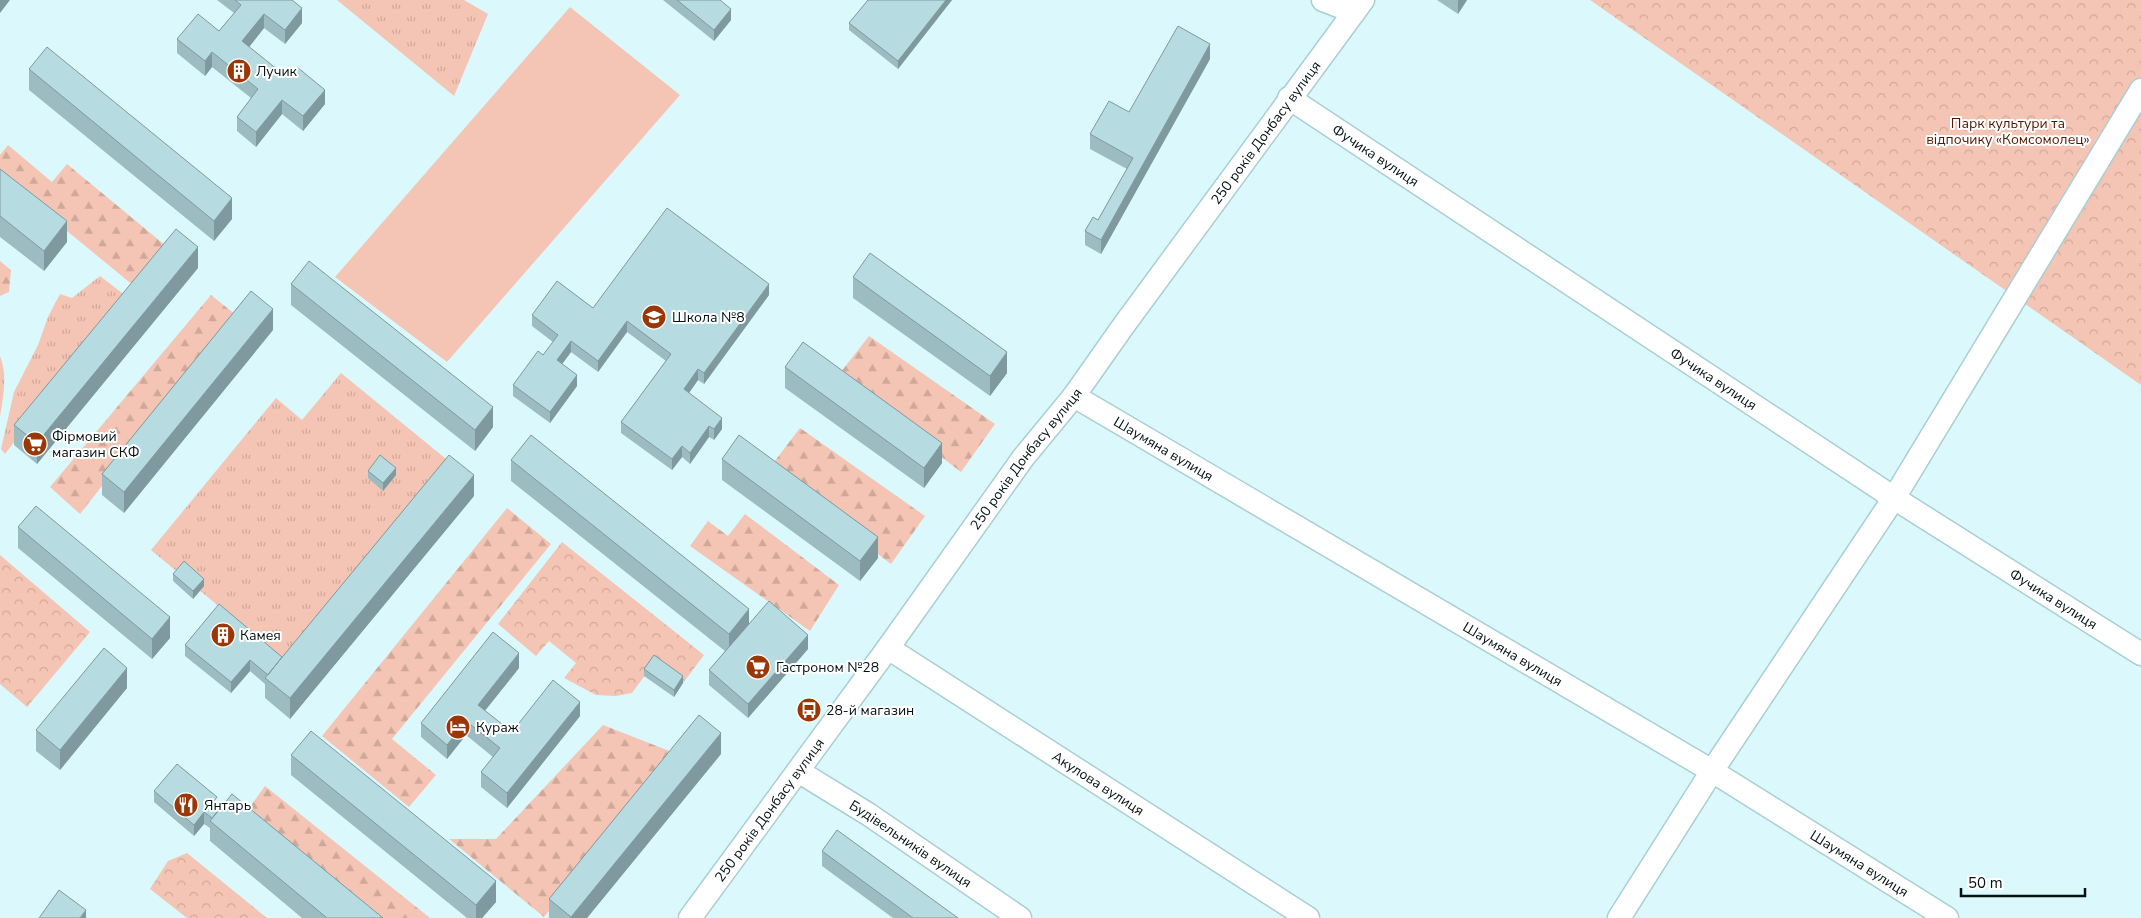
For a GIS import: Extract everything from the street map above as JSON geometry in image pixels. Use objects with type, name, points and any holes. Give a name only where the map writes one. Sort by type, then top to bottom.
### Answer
[{"type":"street","points":[[1323,0],[1358,6]]},
{"type":"street","name":"250 років Донбасу вулиця","points":[[690,918],[888,648],[1023,458],[1074,396],[1289,98],[1358,6]]},
{"type":"street","points":[[1619,918],[1712,771],[1894,498],[2141,90]]},
{"type":"street","name":"Фучика вулиця","points":[[1289,98],[1894,498],[2141,654]]},
{"type":"street","name":"Шаумяна вулиця","points":[[1074,396],[1712,771],[1947,918]]},
{"type":"street","name":"Акулова вулиця","points":[[888,648],[1308,918]]},
{"type":"street","name":"Будівельників вулиця","points":[[798,771],[868,814],[1020,918]]},
{"type":"green space","points":[[337,0],[464,0],[488,14],[454,96]]},
{"type":"green space","name":"Парк культури та відпочику «Комсомолец»","points":[[1590,0],[2141,0],[2141,385]]},
{"type":"green space","points":[[570,7],[680,95],[447,362],[335,277]]},
{"type":"green space","points":[[8,145],[52,182],[67,164],[166,246],[134,286],[0,176],[0,155]]},
{"type":"green space","points":[[0,261],[11,270],[9,292],[0,296]]},
{"type":"green space","points":[[100,276],[126,296],[5,454],[1,449],[14,392],[38,345],[48,317],[60,294],[72,298]]},
{"type":"green space","points":[[211,295],[236,315],[80,514],[50,487]]},
{"type":"green space","points":[[869,336],[995,424],[961,472],[837,377]]},
{"type":"green space","points":[[0,356],[4,379],[0,417]]},
{"type":"green space","points":[[341,373],[451,463],[287,663],[151,550],[276,398],[302,420]]},
{"type":"green space","points":[[800,428],[925,516],[891,564],[768,470]]},
{"type":"green space","points":[[507,508],[551,544],[392,739],[436,775],[409,807],[322,736]]},
{"type":"green space","points":[[745,514],[839,585],[810,631],[690,546],[708,521],[728,536]]},
{"type":"green space","points":[[562,542],[704,655],[683,683],[654,663],[632,693],[616,696],[596,695],[564,678],[576,663],[549,641],[536,656],[498,624]]},
{"type":"green space","points":[[0,555],[90,632],[27,707],[0,684]]},
{"type":"green space","points":[[603,725],[677,754],[544,917],[449,839],[496,839]]},
{"type":"green space","points":[[265,786],[430,918],[366,918],[244,815]]},
{"type":"green space","points":[[187,853],[267,918],[187,918],[150,889],[168,861]]},
{"type":"building","points":[[235,0],[292,0],[302,8],[285,30],[264,14],[242,41],[288,78],[297,67],[325,90],[303,116],[282,100],[256,132],[237,117],[258,89],[212,52],[205,61],[177,39],[198,14],[219,31],[241,5]]},
{"type":"building","points":[[677,0],[720,0],[731,9],[714,30]]},
{"type":"building","points":[[868,0],[946,0],[898,61],[849,23]]},
{"type":"building","points":[[1178,26],[1210,44],[1101,240],[1085,231],[1093,217],[1098,220],[1133,158],[1090,134],[1109,101],[1129,112]]},
{"type":"building","points":[[47,47],[232,198],[214,221],[29,69]]},
{"type":"building","points":[[0,169],[67,221],[44,251],[0,216]]},
{"type":"building","points":[[667,208],[769,284],[704,373],[698,369],[684,389],[722,418],[714,429],[709,426],[690,453],[682,446],[672,459],[621,422],[671,354],[627,321],[598,361],[571,341],[557,360],[577,375],[550,412],[513,385],[538,351],[543,355],[558,335],[532,315],[557,281],[593,308]]},
{"type":"building","points":[[176,229],[198,247],[37,443],[14,425]]},
{"type":"building","points":[[870,253],[1007,352],[990,376],[853,277]]},
{"type":"building","points":[[309,261],[493,407],[475,430],[291,284]]},
{"type":"building","points":[[251,291],[273,309],[124,492],[102,474]]},
{"type":"building","points":[[803,342],[942,443],[924,468],[785,367]]},
{"type":"building","points":[[531,435],[749,609],[729,634],[511,460]]},
{"type":"building","points":[[739,435],[878,537],[860,561],[722,459]]},
{"type":"building","points":[[380,455],[396,468],[383,483],[368,471]]},
{"type":"building","points":[[449,455],[474,475],[290,698],[265,678]]},
{"type":"building","points":[[36,506],[170,617],[152,639],[18,527]]},
{"type":"building","points":[[184,561],[204,579],[193,591],[173,574]]},
{"type":"building","name":"Гастроном №28","points":[[769,601],[808,635],[748,704],[709,670]]},
{"type":"building","name":"Камея","points":[[219,604],[282,657],[268,675],[250,660],[231,682],[185,645]]},
{"type":"building","name":"Кураж","points":[[493,632],[519,653],[478,705],[512,732],[553,680],[580,702],[507,793],[481,772],[500,748],[466,721],[447,745],[421,723]]},
{"type":"building","points":[[104,648],[127,668],[60,750],[36,730]]},
{"type":"building","points":[[654,655],[683,676],[674,690],[644,669]]},
{"type":"building","points":[[699,715],[721,733],[571,917],[549,899]]},
{"type":"building","points":[[311,731],[496,881],[476,905],[291,755]]},
{"type":"building","name":"Янтарь","points":[[177,764],[217,797],[214,801],[221,807],[212,818],[204,812],[194,825],[154,791]]},
{"type":"building","points":[[232,794],[383,918],[327,918],[210,821]]},
{"type":"building","points":[[837,830],[958,918],[913,918],[822,851]]},
{"type":"building","points":[[59,890],[86,910],[80,918],[39,918]]},
{"type":"place","name":"Лучик","points":[[239,71]]},
{"type":"place","name":"Школа №8","points":[[654,317]]},
{"type":"place","name":"Фірмовий магазин СКФ","points":[[35,444]]},
{"type":"place","name":"Камея","points":[[223,635]]},
{"type":"place","name":"Гастроном №28","points":[[758,667]]},
{"type":"place","name":"28-й магазин","points":[[809,710]]},
{"type":"place","name":"Кураж","points":[[458,727]]},
{"type":"place","name":"Янтарь","points":[[186,805]]}]
